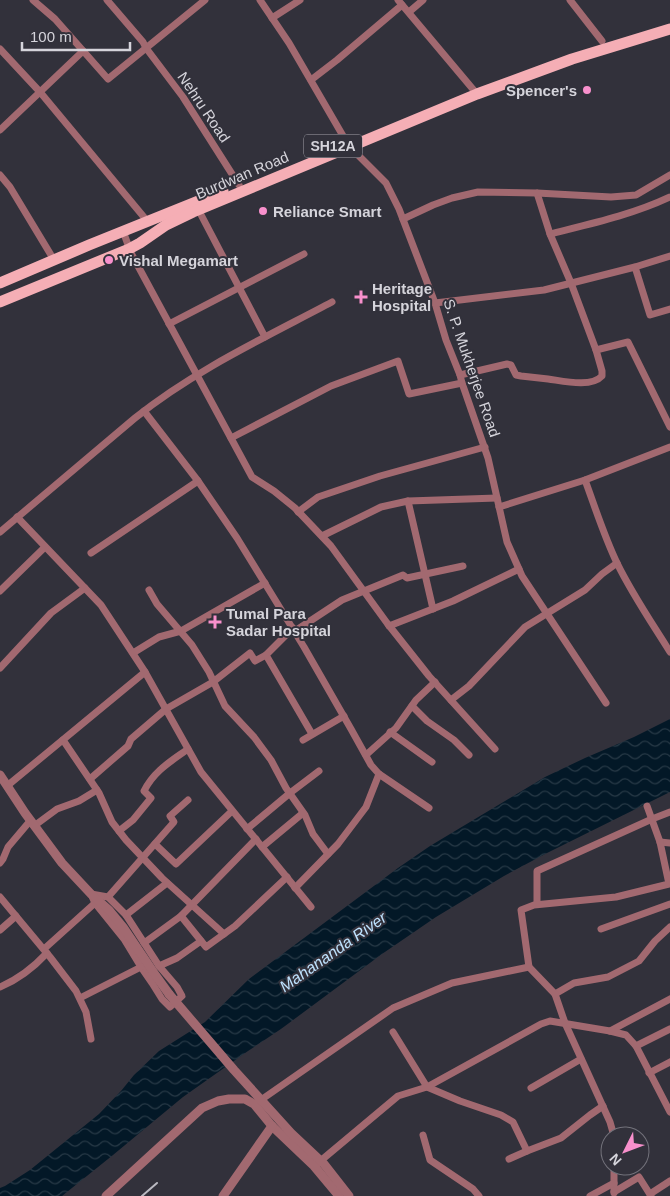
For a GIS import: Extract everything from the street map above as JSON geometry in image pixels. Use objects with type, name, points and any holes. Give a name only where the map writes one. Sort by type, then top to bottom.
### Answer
[{"type":"main road","name":"Burdwan Road","points":[[0,283],[123,231],[241,188],[555,57],[602,41],[670,22]]},
{"type":"main road","name":"Burdwan Road","points":[[475,92],[572,59],[670,29]]},
{"type":"main road","name":"Burdwan Road","points":[[0,302],[129,249],[166,225],[241,188]]},
{"type":"street","points":[[33,0],[55,20],[108,79],[205,0]]},
{"type":"street","name":"Nehru Road","points":[[107,0],[143,42],[183,97],[241,188]]},
{"type":"street","name":"S. P. Mukherjee Road","points":[[260,0],[290,43],[348,144],[386,183],[399,209],[435,303],[446,340],[485,448],[507,542],[522,576],[606,703]]},
{"type":"street","points":[[272,18],[300,0]]},
{"type":"street","points":[[409,12],[423,0]]},
{"type":"street","points":[[570,0],[602,41]]},
{"type":"street","points":[[311,80],[337,60],[400,2],[475,92]]},
{"type":"street","points":[[0,49],[40,92],[148,222]]},
{"type":"street","points":[[0,130],[84,51]]},
{"type":"street","points":[[0,175],[10,187],[54,260]]},
{"type":"street","points":[[403,219],[452,198],[478,192],[537,193],[612,198],[636,194],[670,175]]},
{"type":"street","points":[[460,375],[507,364],[511,365],[516,375],[574,383],[585,383],[600,379],[602,376],[596,350],[571,282],[550,234],[537,193]]},
{"type":"street","points":[[550,234],[651,206],[670,196]]},
{"type":"street","points":[[198,209],[265,337]]},
{"type":"street","points":[[123,231],[129,249],[252,477],[274,491],[332,546],[389,626],[450,700],[495,749]]},
{"type":"street","points":[[169,324],[304,254]]},
{"type":"street","points":[[435,303],[544,290],[635,267],[670,256]]},
{"type":"street","points":[[635,267],[650,315],[670,309]]},
{"type":"street","points":[[0,532],[144,411],[198,375],[332,302]]},
{"type":"street","points":[[596,350],[628,342],[670,427]]},
{"type":"street","points":[[231,438],[331,386],[398,361],[409,394],[462,383]]},
{"type":"street","points":[[144,411],[198,481],[237,538],[294,630],[371,765],[379,774],[428,808]]},
{"type":"street","points":[[499,507],[585,480],[670,447]]},
{"type":"street","points":[[298,512],[318,497],[380,476],[485,448]]},
{"type":"street","points":[[585,480],[617,563],[642,608],[670,652]]},
{"type":"street","points":[[91,553],[198,481]]},
{"type":"street","points":[[322,536],[381,507],[408,501],[497,498]]},
{"type":"street","points":[[408,501],[433,609]]},
{"type":"street","points":[[17,517],[101,605],[145,672],[201,772],[311,907]]},
{"type":"street","points":[[0,591],[45,547]]},
{"type":"street","points":[[450,700],[469,686],[524,627],[585,590],[617,563]]},
{"type":"street","points":[[90,780],[128,746],[131,739],[166,709],[213,682],[250,653],[255,661],[266,655],[294,630],[342,600],[403,575],[407,578],[463,566]]},
{"type":"street","points":[[389,626],[452,601],[519,570]]},
{"type":"street","points":[[133,653],[159,636],[180,632],[265,583]]},
{"type":"street","points":[[0,668],[51,613],[85,588]]},
{"type":"street","points":[[149,590],[157,604],[192,645],[225,706],[254,737],[271,760],[303,813],[313,834],[328,854]]},
{"type":"street","points":[[266,655],[312,734]]},
{"type":"street","points":[[7,786],[145,672]]},
{"type":"street","points":[[366,755],[396,728],[412,706],[435,682]]},
{"type":"street","points":[[412,706],[428,721],[454,740],[469,755]]},
{"type":"street","points":[[303,740],[344,716]]},
{"type":"street","points":[[390,732],[432,762]]},
{"type":"street","points":[[63,740],[97,790],[112,822],[119,831],[167,883],[224,934]]},
{"type":"street","points":[[119,831],[133,820],[151,798],[144,791],[149,781],[160,769],[188,749]]},
{"type":"street","points":[[247,829],[319,771]]},
{"type":"street","points":[[295,888],[338,844],[366,807],[379,774]]},
{"type":"street","points":[[0,775],[62,863],[93,898],[124,939],[162,999],[170,1007],[182,996],[159,966],[126,915],[108,897]]},
{"type":"street","points":[[0,863],[4,859],[3,852],[32,823],[57,809],[79,801],[97,790]]},
{"type":"street","points":[[0,988],[32,969],[93,898],[108,897],[174,822],[170,816],[188,800]]},
{"type":"street","points":[[611,1126],[565,1023],[555,994],[529,967],[521,910],[537,904],[616,897],[669,884],[660,842],[647,806]]},
{"type":"street","points":[[155,844],[176,864],[232,811]]},
{"type":"street","points":[[537,904],[537,871],[670,812]]},
{"type":"street","points":[[262,847],[303,813]]},
{"type":"street","points":[[144,943],[181,916],[256,839]]},
{"type":"street","points":[[660,842],[670,842]]},
{"type":"street","points":[[181,916],[206,947],[235,926],[287,877]]},
{"type":"street","points":[[126,915],[167,883]]},
{"type":"street","points":[[0,897],[46,951],[76,991],[86,1012],[91,1039]]},
{"type":"street","points":[[93,898],[109,910],[123,927],[170,994],[240,1077],[290,1133],[324,1164],[350,1196]]},
{"type":"street","points":[[601,929],[670,904]]},
{"type":"street","points":[[0,930],[16,916]]},
{"type":"street","points":[[555,994],[574,983],[608,977],[638,961],[670,926]]},
{"type":"street","points":[[159,966],[177,958],[201,941]]},
{"type":"street","points":[[80,998],[141,967]]},
{"type":"street","points":[[254,1104],[393,1008],[452,983],[529,967]]},
{"type":"street","points":[[610,1031],[670,999]]},
{"type":"street","points":[[314,1166],[398,1096],[427,1087],[541,1024],[550,1021],[626,1035],[636,1046],[670,1112]]},
{"type":"street","points":[[636,1046],[670,1029]]},
{"type":"street","points":[[393,1032],[427,1087],[501,1115],[513,1122],[527,1150]]},
{"type":"street","points":[[531,1088],[581,1059]]},
{"type":"street","points":[[649,1073],[670,1062]]},
{"type":"street","points":[[106,1196],[202,1108],[218,1101],[229,1099],[244,1099],[254,1104],[272,1126],[314,1166],[339,1196]]},
{"type":"street","points":[[509,1159],[527,1150],[561,1138],[603,1106]]},
{"type":"street","points":[[223,1196],[272,1126]]},
{"type":"street","points":[[423,1135],[430,1160],[473,1189],[479,1196]]},
{"type":"street","points":[[614,1176],[614,1194]]},
{"type":"street","points":[[614,1194],[639,1177],[650,1195],[670,1181]]},
{"type":"street","points":[[590,1196],[614,1183]]},
{"type":"water","name":"Mahananda River","points":[[670,719],[670,792],[547,853],[504,876],[436,917],[183,1097],[62,1196],[0,1196],[0,1188],[30,1170],[99,1114],[134,1075],[159,1051],[205,1022],[249,979],[398,868],[430,846],[545,777]]},
{"type":"railway","points":[[142,1196],[157,1183]]},
{"type":"place","name":"Spencer's","points":[[587,90]]},
{"type":"place","name":"Reliance Smart","points":[[263,211]]},
{"type":"place","name":"Vishal Megamart","points":[[109,260]]},
{"type":"place","name":"Heritage Hospital","points":[[361,297]]},
{"type":"place","name":"Tumal Para Sadar Hospital","points":[[215,622]]}]
